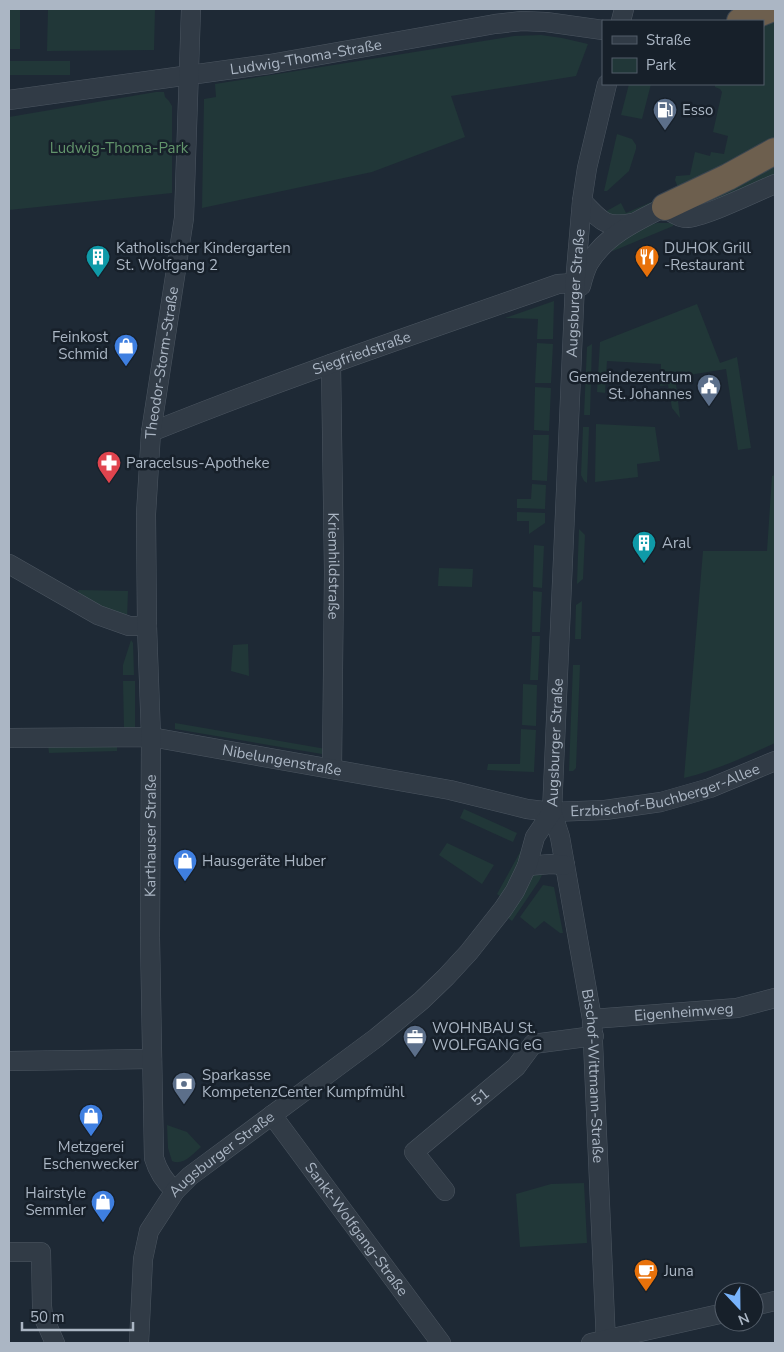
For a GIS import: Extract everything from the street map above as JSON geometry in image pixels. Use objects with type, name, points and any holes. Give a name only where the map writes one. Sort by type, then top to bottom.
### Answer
[{"type":"highway","points":[[743,20],[771,9]]},
{"type":"highway","points":[[665,207],[728,177],[775,151]]},
{"type":"street","name":"Theodor-Storm-Straße","points":[[147,626],[146,514],[151,432],[184,218],[191,9]]},
{"type":"street","name":"Ludwig-Thoma-Straße","points":[[9,100],[270,64],[495,24],[522,15],[546,22],[602,30]]},
{"type":"street","name":"Augsburger Straße","points":[[139,1343],[143,1259],[148,1231],[175,1191],[190,1176],[376,1038],[421,1001],[446,977],[470,952],[515,891],[527,866],[535,838],[552,812],[575,283],[582,201],[588,161],[607,85]]},
{"type":"street","points":[[574,303],[590,262],[600,249],[632,223],[665,207],[677,216],[690,218],[775,184]]},
{"type":"street","points":[[582,201],[598,219],[608,224],[632,223]]},
{"type":"street","name":"Siegfriedstraße","points":[[151,432],[331,364],[558,284],[575,283]]},
{"type":"street","name":"Kriemhildstraße","points":[[331,364],[334,572],[332,769]]},
{"type":"street","points":[[9,564],[98,615],[129,626],[147,626]]},
{"type":"street","name":"Karthauser Straße","points":[[147,626],[151,737],[150,938],[154,1158],[159,1172],[166,1183],[175,1191]]},
{"type":"street","name":"Nibelungenstraße","points":[[9,738],[151,737],[459,792],[528,809],[552,812]]},
{"type":"street","name":"Erzbischof-Buchberger-Allee","points":[[552,812],[606,810],[661,802],[710,788],[775,761]]},
{"type":"street","name":"Bischof-Wittmann-Straße","points":[[552,812],[560,837],[578,930],[593,1028],[600,1178],[603,1314],[601,1343]]},
{"type":"street","points":[[527,866],[535,864],[565,865]]},
{"type":"street","name":"Eigenheimweg","points":[[593,1028],[737,1008],[775,998]]},
{"type":"street","name":"51","points":[[445,1191],[414,1152],[516,1067],[533,1044],[593,1028]]},
{"type":"street","points":[[9,1061],[152,1059]]},
{"type":"street","name":"Sankt-Wolfgang-Straße","points":[[272,1115],[441,1343]]},
{"type":"street","points":[[9,1252],[42,1252],[42,1306],[55,1343]]},
{"type":"street","points":[[601,1343],[714,1315]]},
{"type":"green space","points":[[9,9],[20,9],[20,49],[9,49]]},
{"type":"green space","points":[[48,9],[155,9],[154,50],[47,51]]},
{"type":"green space","points":[[775,15],[775,143],[623,218],[603,213],[621,203],[626,213],[679,190],[675,180],[676,176],[690,175],[695,152],[710,156],[711,152],[724,154],[728,136],[713,132],[722,92],[715,85],[764,85],[764,20]]},
{"type":"green space","points":[[541,35],[588,44],[576,76],[451,96],[465,137],[372,172],[202,208],[204,99],[216,97],[215,84],[514,36]]},
{"type":"green space","points":[[9,61],[70,61],[70,75],[9,75]]},
{"type":"green space","points":[[629,85],[651,85],[642,119],[621,115]]},
{"type":"green space","name":"Ludwig-Thoma-Park","points":[[164,92],[165,97],[172,106],[172,193],[9,210],[9,117]]},
{"type":"green space","points":[[617,134],[632,139],[636,149],[629,171],[607,191],[604,191]]},
{"type":"green space","points":[[775,163],[775,178],[715,205],[686,209]]},
{"type":"green space","points":[[657,223],[673,223],[673,226],[613,251],[609,249],[632,234]]},
{"type":"green space","points":[[554,301],[553,339],[537,339],[538,319],[505,318]]},
{"type":"green space","points":[[697,304],[720,363],[737,357],[751,448],[738,450],[726,369],[683,376],[684,383],[676,384],[680,418],[672,408],[668,385],[660,386],[661,364],[607,361],[605,393],[597,392],[600,342]]},
{"type":"green space","points":[[537,343],[553,344],[551,383],[535,383]]},
{"type":"green space","points":[[592,344],[590,415],[584,415],[587,347]]},
{"type":"green space","points":[[535,387],[551,388],[549,431],[534,430]]},
{"type":"green space","points":[[596,424],[655,427],[660,461],[637,464],[638,477],[595,482]]},
{"type":"green space","points":[[583,427],[589,427],[587,483],[581,475]]},
{"type":"green space","points":[[533,435],[549,435],[547,481],[532,480]]},
{"type":"green space","points":[[775,475],[775,743],[719,767],[684,778],[703,551],[767,551],[772,476]]},
{"type":"green space","points":[[532,484],[546,485],[545,509],[517,508],[517,499],[531,499]]},
{"type":"green space","points":[[517,512],[545,513],[545,523],[529,534],[529,521],[517,521]]},
{"type":"green space","points":[[579,529],[585,535],[583,579],[577,584]]},
{"type":"green space","points":[[534,545],[544,546],[542,588],[533,587]]},
{"type":"green space","points":[[439,568],[473,569],[472,587],[438,586]]},
{"type":"green space","points":[[78,590],[128,591],[127,620],[79,599]]},
{"type":"green space","points":[[533,591],[542,592],[540,632],[532,632]]},
{"type":"green space","points":[[582,601],[581,639],[575,639],[576,605]]},
{"type":"green space","points":[[532,636],[540,636],[538,680],[530,680]]},
{"type":"green space","points":[[131,640],[133,643],[134,675],[123,675],[123,665]]},
{"type":"green space","points":[[248,644],[249,676],[231,671],[233,645]]},
{"type":"green space","points":[[573,665],[580,665],[576,768],[573,771],[569,771]]},
{"type":"green space","points":[[123,681],[135,681],[135,728],[124,728]]},
{"type":"green space","points":[[523,684],[537,685],[536,726],[522,725]]},
{"type":"green space","points":[[175,723],[326,749],[322,754],[175,729]]},
{"type":"green space","points":[[521,729],[536,730],[534,772],[487,770],[488,764],[520,764]]},
{"type":"green space","points":[[117,744],[117,751],[49,753],[48,745]]},
{"type":"green space","points":[[464,809],[517,833],[513,842],[460,818]]},
{"type":"green space","points":[[447,843],[494,865],[482,884],[439,855]]},
{"type":"green space","points":[[524,845],[520,859],[501,897],[497,894]]},
{"type":"green space","points":[[544,871],[512,921],[508,918],[534,874]]},
{"type":"green space","points":[[543,885],[554,887],[563,933],[560,933],[544,921],[535,929],[520,917]]},
{"type":"green space","points":[[167,1125],[187,1132],[201,1147],[184,1161],[172,1161],[168,1148]]},
{"type":"green space","points":[[584,1183],[587,1243],[520,1247],[516,1194],[551,1184]]},
{"type":"place","name":"Esso","points":[[665,131]]},
{"type":"place","name":"Katholischer Kindergarten St. Wolfgang 2","points":[[98,278]]},
{"type":"place","name":"DUHOK Grill -Restaurant","points":[[647,278]]},
{"type":"place","name":"Feinkost Schmid","points":[[126,367]]},
{"type":"place","name":"Gemeindezentrum St. Johannes","points":[[709,407]]},
{"type":"place","name":"Paracelsus-Apotheke","points":[[109,484]]},
{"type":"place","name":"Aral","points":[[644,564]]},
{"type":"place","name":"Hausgeräte Huber","points":[[185,882]]},
{"type":"place","name":"WOHNBAU St. WOLFGANG eG","points":[[415,1058]]},
{"type":"place","name":"Sparkasse KompetenzCenter Kumpfmühl","points":[[184,1105]]},
{"type":"place","name":"Metzgerei Eschenwecker","points":[[91,1137]]},
{"type":"place","name":"Hairstyle Semmler","points":[[103,1223]]},
{"type":"place","name":"Juna","points":[[646,1292]]}]
